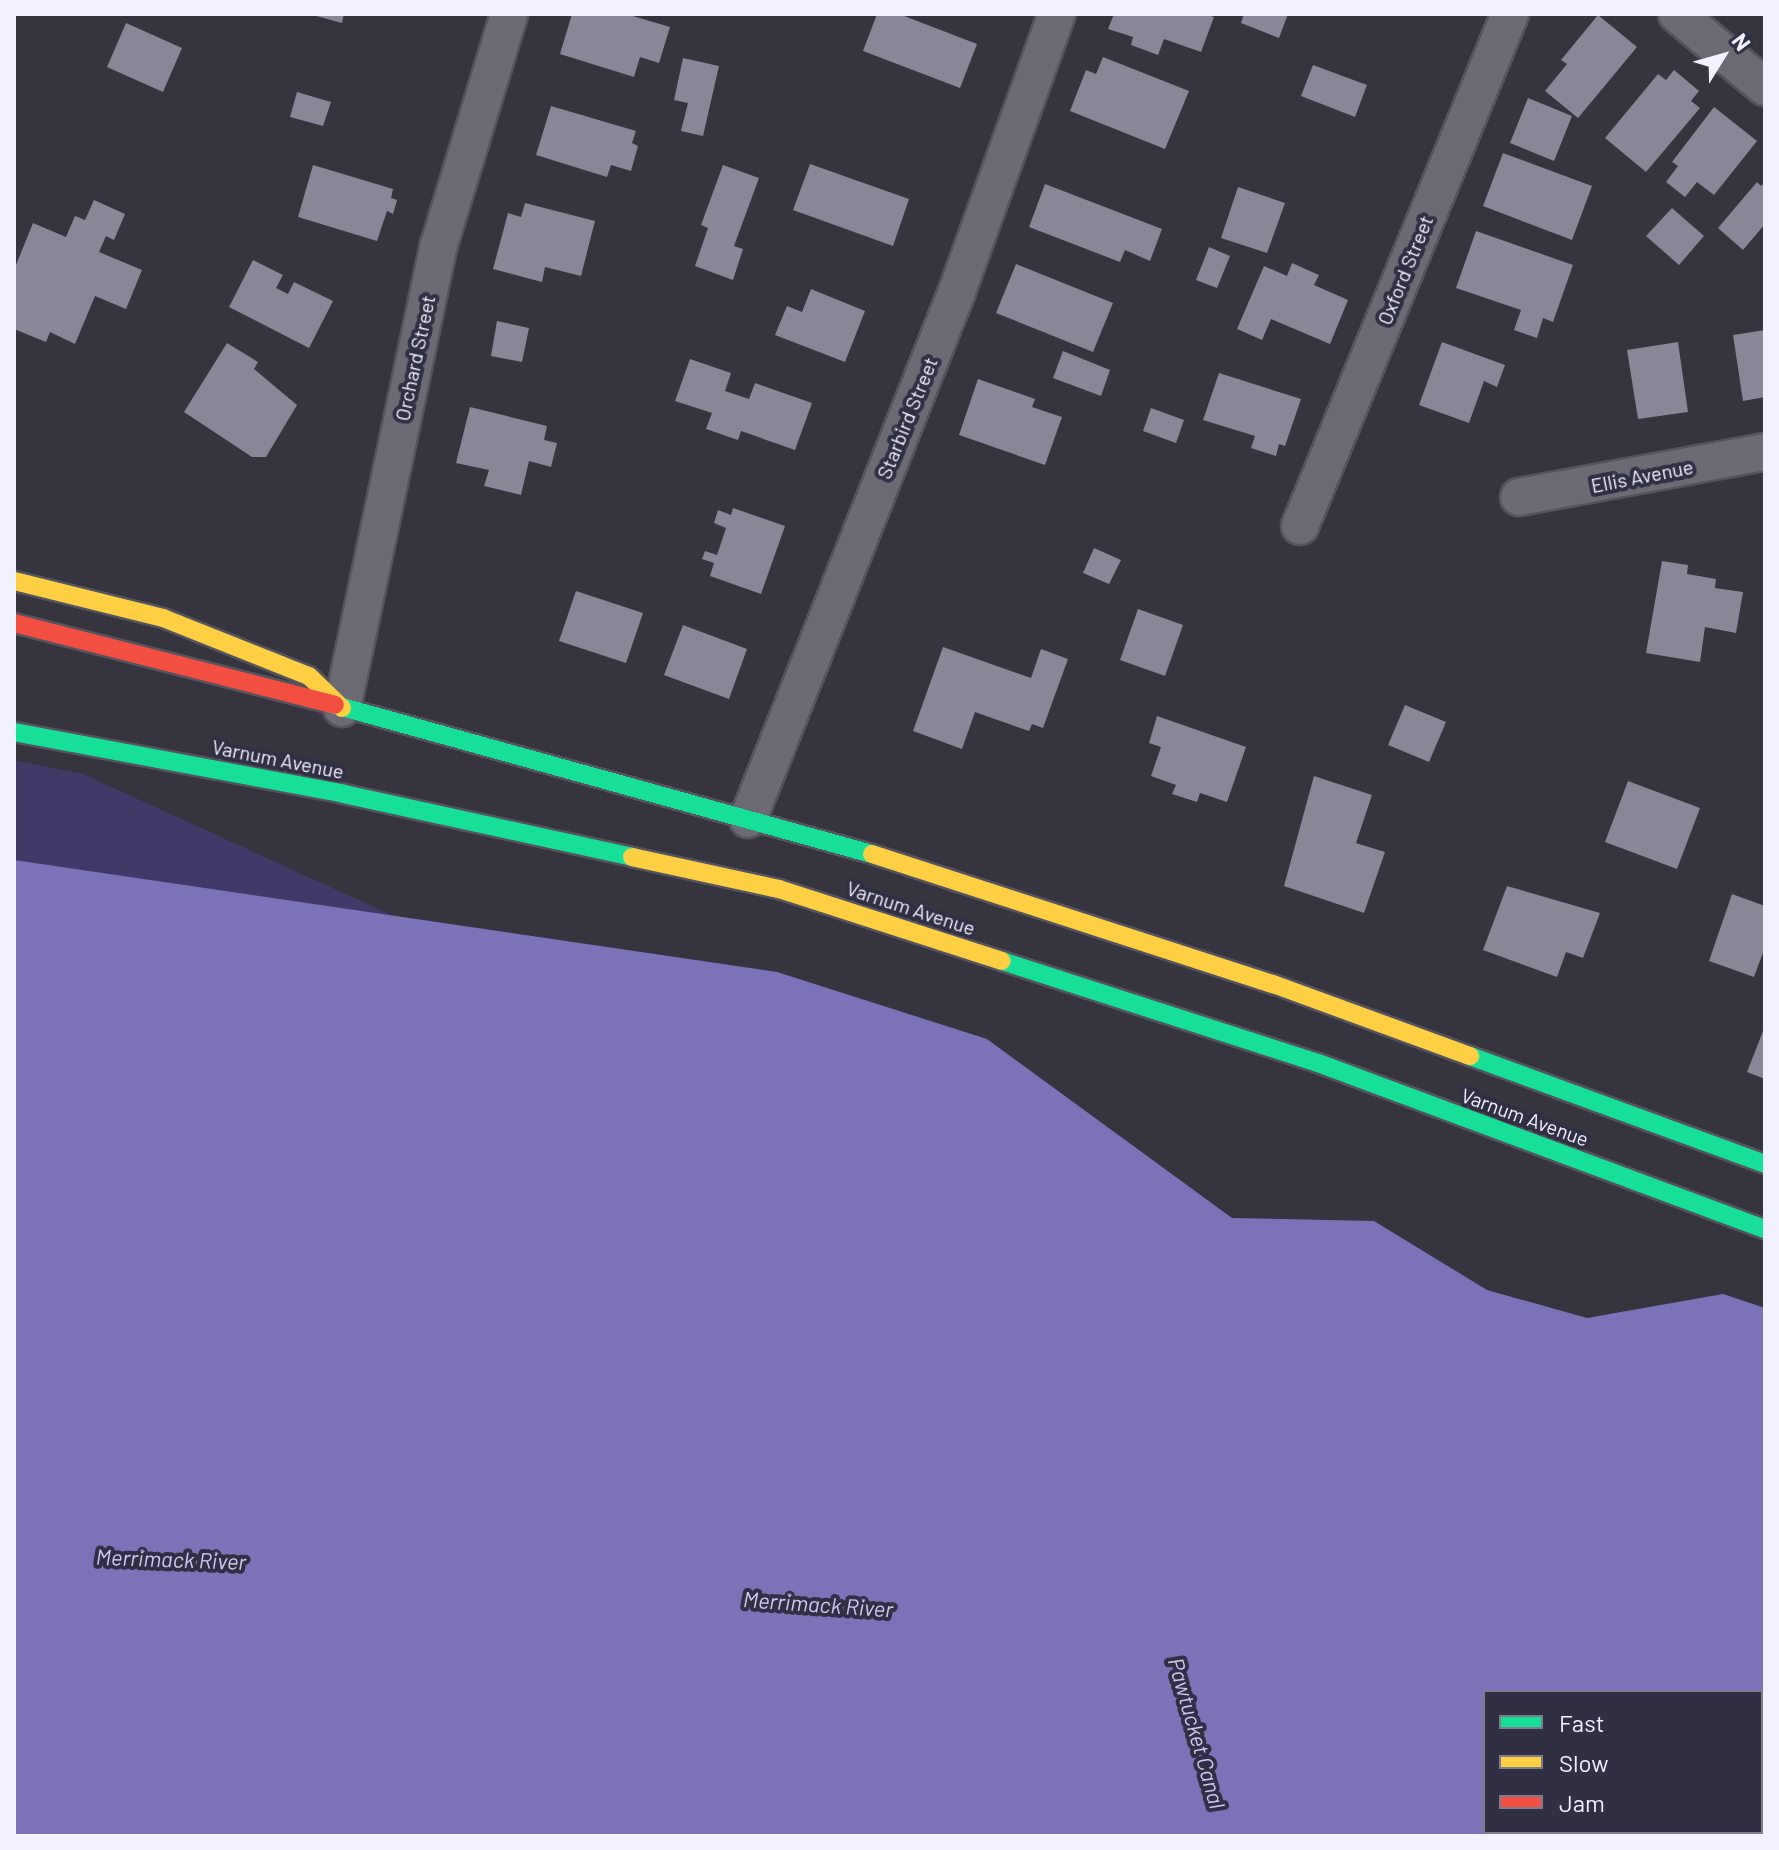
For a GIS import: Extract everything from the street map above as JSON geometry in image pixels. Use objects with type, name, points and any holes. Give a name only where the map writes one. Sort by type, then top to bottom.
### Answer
[{"type":"main road","name":"Varnum Avenue","points":[[14,581],[163,618],[309,676],[342,708]]},
{"type":"main road","name":"Varnum Avenue","points":[[14,623],[342,708],[748,819],[1109,928],[1765,1164]]},
{"type":"main road","name":"Varnum Avenue","points":[[14,732],[344,794],[779,889],[1318,1063],[1765,1229]]},
{"type":"street","name":"Orchard Street","points":[[342,708],[439,245],[509,14]]},
{"type":"street","name":"Starbird Street","points":[[748,819],[956,294],[1057,14]]},
{"type":"street","name":"Oxford Street","points":[[1300,526],[1510,14]]},
{"type":"street","points":[[1677,14],[1765,87]]},
{"type":"street","name":"Ellis Avenue","points":[[1519,497],[1765,452]]},
{"type":"shaded area","points":[[14,760],[83,774],[398,918],[14,860]]},
{"type":"water","points":[[14,860],[777,972],[987,1039],[1232,1218],[1374,1221],[1487,1290],[1587,1318],[1723,1294],[1765,1308],[1765,1836],[14,1836]]},
{"type":"building","points":[[309,14],[344,14],[342,23]]},
{"type":"building","points":[[572,14],[626,14],[670,27],[659,63],[640,57],[634,77],[560,54]]},
{"type":"building","points":[[877,14],[899,14],[977,44],[960,88],[863,51]]},
{"type":"building","points":[[1114,14],[1204,14],[1214,17],[1201,52],[1164,39],[1158,55],[1131,45],[1133,37],[1108,29]]},
{"type":"building","points":[[1244,14],[1288,14],[1279,38],[1241,23]]},
{"type":"building","points":[[1598,15],[1637,47],[1578,118],[1545,91],[1567,64],[1561,60]]},
{"type":"building","points":[[126,23],[182,48],[163,92],[107,67]]},
{"type":"building","points":[[1103,57],[1189,91],[1165,149],[1070,111],[1086,70],[1096,74]]},
{"type":"building","points":[[683,58],[719,66],[703,136],[681,131],[688,103],[674,100]]},
{"type":"building","points":[[1313,65],[1367,85],[1355,117],[1301,96]]},
{"type":"building","points":[[1674,70],[1699,91],[1691,101],[1700,108],[1646,172],[1605,138],[1658,74],[1666,80]]},
{"type":"building","points":[[297,92],[331,102],[323,126],[290,117]]},
{"type":"building","points":[[1528,98],[1572,116],[1554,161],[1510,143]]},
{"type":"building","points":[[551,106],[636,131],[632,143],[638,146],[631,171],[611,165],[607,177],[536,155]]},
{"type":"building","points":[[1714,107],[1757,141],[1714,195],[1697,182],[1685,197],[1666,182],[1678,166],[1672,162]]},
{"type":"building","points":[[1503,153],[1592,186],[1572,240],[1483,206]]},
{"type":"building","points":[[810,164],[909,199],[893,246],[793,210]]},
{"type":"building","points":[[313,165],[393,189],[391,198],[397,200],[393,214],[387,211],[377,241],[298,217]]},
{"type":"building","points":[[723,165],[759,178],[734,246],[743,249],[733,280],[695,266],[708,228],[701,225]]},
{"type":"building","points":[[1757,182],[1761,186],[1765,182],[1765,224],[1743,250],[1718,228]]},
{"type":"building","points":[[1045,184],[1162,229],[1150,261],[1125,250],[1120,262],[1029,227]]},
{"type":"building","points":[[1238,187],[1285,203],[1267,253],[1221,238]]},
{"type":"building","points":[[94,200],[125,214],[114,240],[106,236],[99,252],[142,270],[126,309],[95,296],[75,344],[50,332],[46,342],[14,329],[14,270],[33,223],[66,237],[75,216],[85,220]]},
{"type":"building","points":[[525,203],[595,221],[581,276],[545,267],[542,282],[493,269],[508,213],[521,217]]},
{"type":"building","points":[[1672,208],[1704,236],[1679,265],[1646,236]]},
{"type":"building","points":[[1476,231],[1573,265],[1553,322],[1543,318],[1537,338],[1514,330],[1521,310],[1456,288]]},
{"type":"building","points":[[1209,247],[1230,256],[1217,288],[1196,280]]},
{"type":"building","points":[[253,260],[283,275],[276,288],[288,294],[294,282],[333,301],[309,348],[229,307]]},
{"type":"building","points":[[1292,263],[1319,275],[1314,285],[1348,300],[1330,344],[1271,319],[1262,340],[1237,329],[1264,266],[1287,276]]},
{"type":"building","points":[[1016,264],[1113,303],[1093,352],[996,313]]},
{"type":"building","points":[[811,289],[865,311],[845,362],[775,335],[787,306],[802,312]]},
{"type":"building","points":[[497,321],[529,328],[522,362],[491,356]]},
{"type":"building","points":[[1765,330],[1765,397],[1743,401],[1733,335]]},
{"type":"building","points":[[1442,342],[1505,365],[1497,387],[1484,381],[1469,423],[1419,405]]},
{"type":"building","points":[[1678,342],[1688,412],[1638,419],[1627,350]]},
{"type":"building","points":[[227,343],[258,362],[254,369],[297,405],[266,457],[252,457],[184,412]]},
{"type":"building","points":[[1063,351],[1110,370],[1101,396],[1053,378]]},
{"type":"building","points":[[690,359],[731,373],[725,391],[749,399],[755,383],[812,403],[795,450],[741,431],[738,440],[706,429],[712,413],[675,401]]},
{"type":"building","points":[[1219,373],[1301,399],[1285,446],[1279,444],[1276,456],[1251,448],[1255,436],[1203,420]]},
{"type":"building","points":[[978,379],[1035,399],[1032,407],[1062,417],[1045,465],[959,435]]},
{"type":"building","points":[[470,407],[547,426],[544,440],[557,443],[551,467],[529,461],[521,495],[484,486],[489,470],[456,463]]},
{"type":"building","points":[[1151,408],[1184,420],[1176,443],[1143,431]]},
{"type":"building","points":[[733,508],[785,526],[761,594],[710,576],[714,563],[702,559],[705,551],[717,555],[726,528],[714,523],[718,510],[731,515]]},
{"type":"building","points":[[1094,548],[1121,560],[1109,584],[1083,573]]},
{"type":"building","points":[[1662,561],[1688,565],[1687,574],[1716,579],[1715,588],[1743,592],[1736,633],[1705,627],[1700,662],[1646,653]]},
{"type":"building","points":[[576,591],[643,613],[626,663],[559,641]]},
{"type":"building","points":[[1138,609],[1183,625],[1165,676],[1120,660]]},
{"type":"building","points":[[683,625],[747,649],[729,699],[664,675]]},
{"type":"building","points":[[943,647],[1031,678],[1041,649],[1068,659],[1043,728],[1032,724],[1029,731],[975,712],[962,749],[913,731]]},
{"type":"building","points":[[1405,705],[1446,722],[1429,762],[1388,745]]},
{"type":"building","points":[[1157,716],[1246,747],[1227,802],[1200,793],[1197,802],[1172,794],[1176,785],[1151,776],[1161,747],[1149,743]]},
{"type":"building","points":[[1314,776],[1372,795],[1356,843],[1385,852],[1364,913],[1284,886]]},
{"type":"building","points":[[1628,781],[1700,808],[1677,869],[1605,842]]},
{"type":"building","points":[[1507,886],[1600,913],[1583,958],[1566,952],[1557,977],[1483,950]]},
{"type":"building","points":[[1732,894],[1765,906],[1765,947],[1754,977],[1709,961]]},
{"type":"building","points":[[1765,1026],[1765,1079],[1747,1072]]},
{"type":"traffic: fast","points":[[335,705],[872,854]]},
{"type":"traffic: fast","points":[[14,732],[344,794],[632,857]]},
{"type":"traffic: fast","points":[[1002,961],[1318,1063],[1765,1229]]},
{"type":"traffic: fast","points":[[1470,1056],[1765,1164]]},
{"type":"traffic: slow","points":[[14,581],[163,618],[309,676],[342,708]]},
{"type":"traffic: slow","points":[[872,854],[1273,984],[1470,1056]]},
{"type":"traffic: slow","points":[[632,857],[779,889],[1002,961]]},
{"type":"traffic: jam","points":[[14,623],[335,705]]},
{"type":"water label","name":"Merrimack River","points":[[171,1559]]},
{"type":"water label","name":"Merrimack River","points":[[818,1604]]},
{"type":"water label","name":"Pawtucket Canal","points":[[1197,1733]]}]
